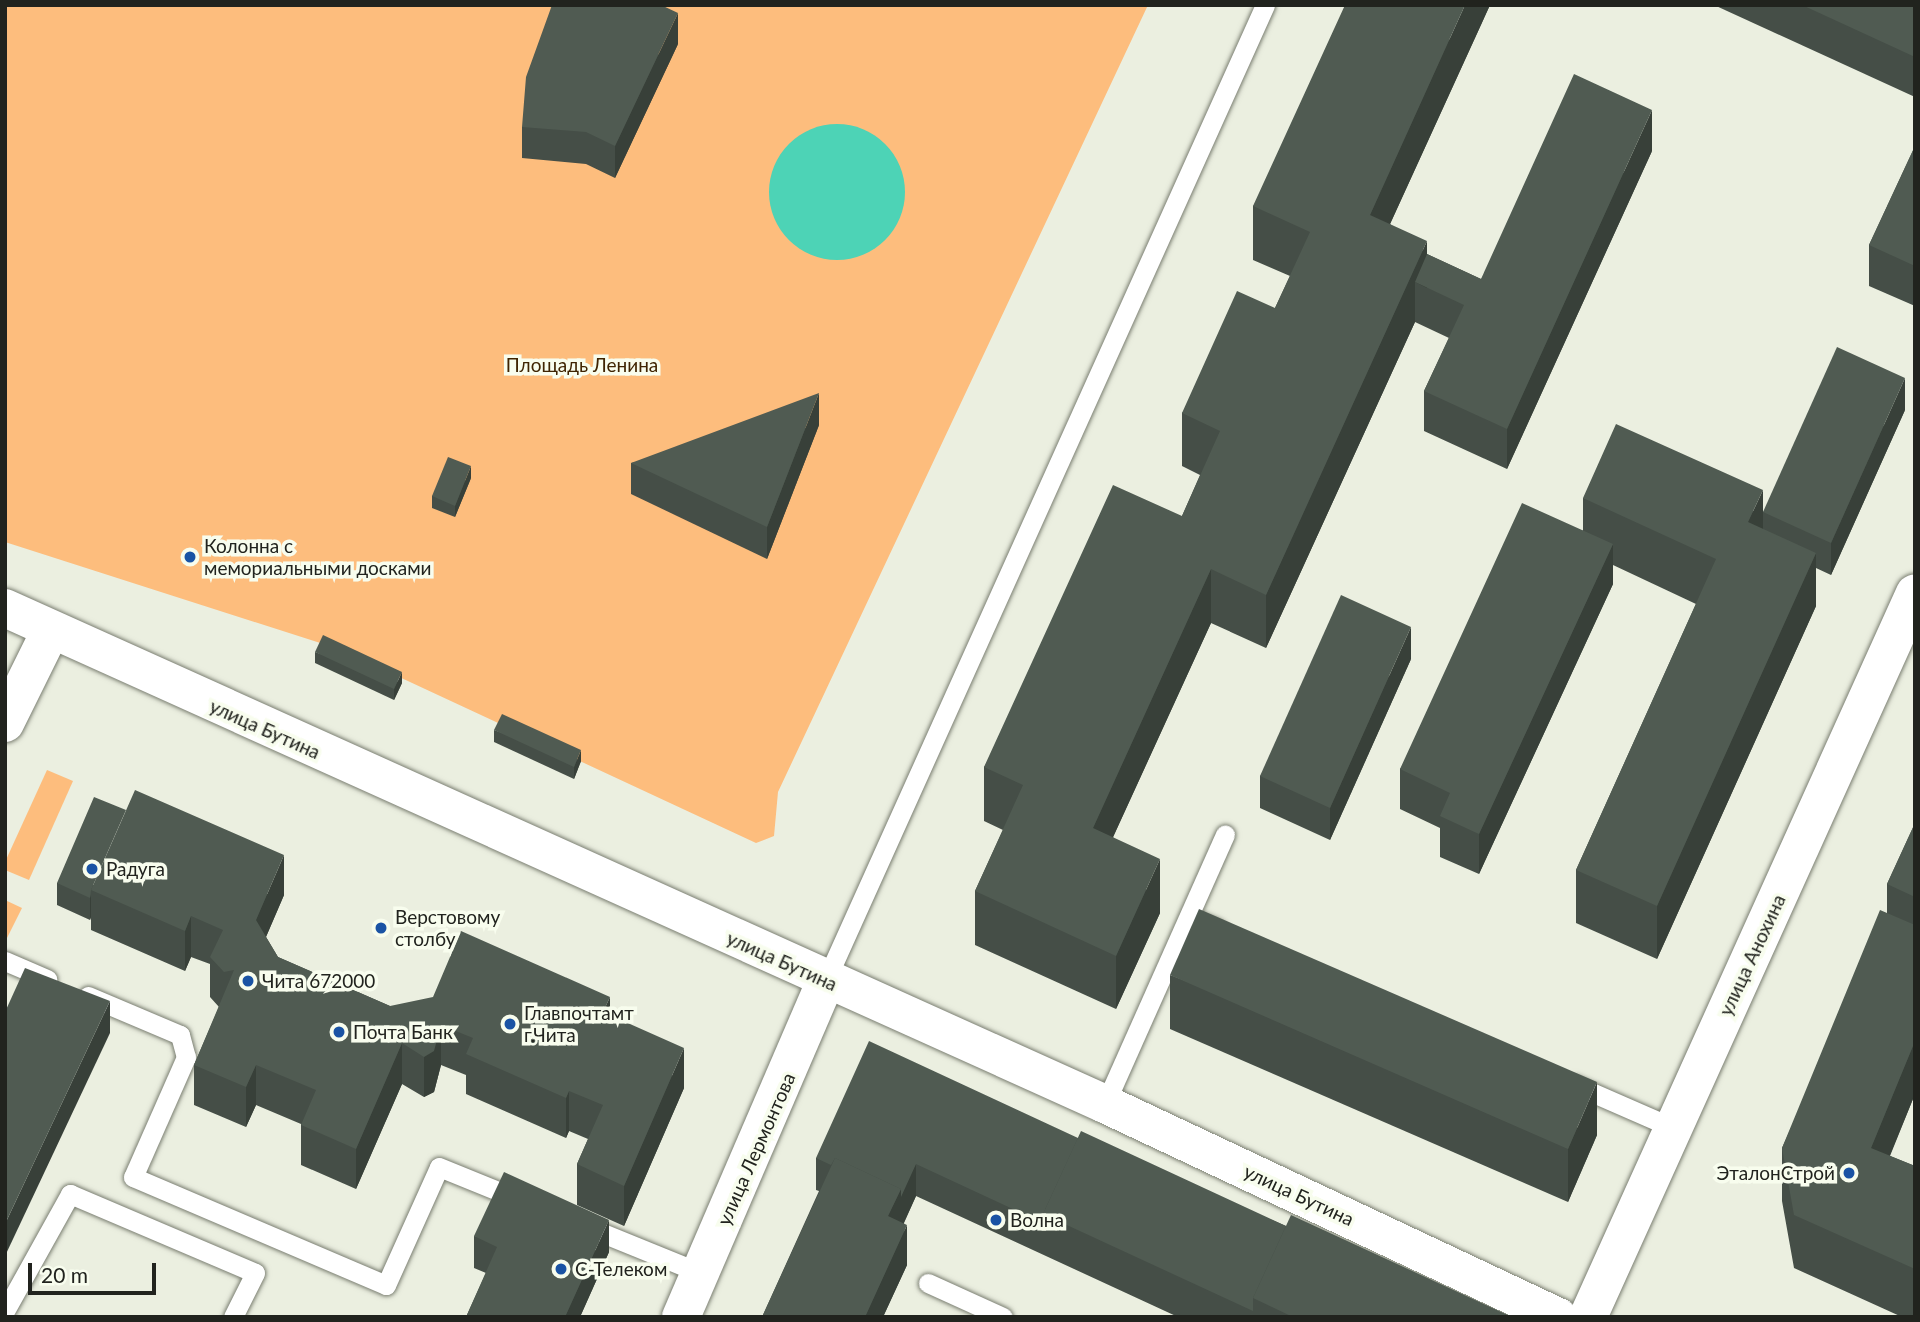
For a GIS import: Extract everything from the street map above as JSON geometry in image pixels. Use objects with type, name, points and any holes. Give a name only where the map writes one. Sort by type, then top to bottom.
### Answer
[{"type":"main road","name":"улица Анохина","points":[[1588,1317],[1671,1126],[1915,593]]},
{"type":"main road","name":"улица Бутина","points":[[5,608],[1105,1104],[1558,1317]]},
{"type":"main road","points":[[5,723],[51,630]]},
{"type":"main road","name":"улица Лермонтова","points":[[681,1317],[826,980]]},
{"type":"lane","points":[[826,980],[1265,5]]},
{"type":"lane","points":[[1105,1104],[1225,834]]},
{"type":"lane","points":[[1189,917],[1240,939]]},
{"type":"lane","points":[[5,961],[180,1035],[186,1058],[133,1177],[386,1285],[439,1167],[534,1206]]},
{"type":"lane","points":[[1560,1078],[1671,1126]]},
{"type":"lane","points":[[5,1311],[70,1194],[255,1273],[233,1317]]},
{"type":"lane","points":[[570,1220],[701,1273]]},
{"type":"lane","points":[[928,1283],[1003,1317]]},
{"type":"green space","name":"Площадь Ленина","points":[[5,5],[1148,5],[778,792],[774,836],[756,843],[339,649],[5,542]]},
{"type":"green space","points":[[47,770],[73,781],[29,880],[5,870],[5,862]]},
{"type":"green space","points":[[5,900],[22,908],[5,942]]},
{"type":"shaded area","points":[[837,124],[863,129],[885,144],[900,166],[905,192],[900,218],[885,240],[863,255],[837,260],[811,255],[789,240],[774,218],[769,192],[774,166],[789,144],[811,129]]},
{"type":"building","points":[[552,5],[661,5],[678,13],[615,146],[586,132],[522,127],[526,77]]},
{"type":"building","points":[[1345,5],[1465,5],[1370,215],[1427,241],[1266,595],[1211,569],[1093,828],[1160,859],[1116,956],[975,891],[1023,785],[984,767],[1113,485],[1182,516],[1220,431],[1182,413],[1237,291],[1275,308],[1310,232],[1253,206]]},
{"type":"building","points":[[1802,5],[1915,5],[1915,57]]},
{"type":"building","points":[[1574,74],[1652,110],[1507,429],[1424,391],[1464,305],[1415,282],[1427,254],[1481,279]]},
{"type":"building","points":[[1915,146],[1915,266],[1869,245]]},
{"type":"building","points":[[1837,347],[1905,378],[1831,543],[1763,512]]},
{"type":"building","points":[[819,393],[767,527],[631,463]]},
{"type":"building","points":[[1616,424],[1763,490],[1748,522],[1816,553],[1657,906],[1576,870],[1716,559],[1583,498]]},
{"type":"building","points":[[448,457],[471,466],[455,506],[432,496]]},
{"type":"building","points":[[1522,503],[1613,544],[1479,834],[1440,816],[1450,793],[1400,769]]},
{"type":"building","points":[[1341,595],[1411,627],[1330,808],[1260,776]]},
{"type":"building","points":[[323,635],[402,672],[394,689],[315,652]]},
{"type":"building","points":[[502,714],[581,750],[574,767],[494,730]]},
{"type":"building","name":"Главпочтамт г.Чита","points":[[135,790],[284,855],[256,920],[278,957],[390,1006],[433,997],[461,931],[610,997],[603,1012],[684,1048],[624,1186],[577,1164],[603,1105],[569,1091],[566,1098],[466,1054],[473,1038],[441,1025],[434,1051],[424,1057],[402,1043],[356,1149],[301,1125],[316,1090],[256,1065],[246,1087],[194,1065],[234,970],[224,972],[210,957],[223,930],[191,916],[185,931],[91,890]]},
{"type":"building","points":[[94,797],[126,810],[91,890],[90,898],[57,883]]},
{"type":"building","points":[[1915,823],[1915,897],[1887,884]]},
{"type":"building","points":[[1199,909],[1597,1082],[1568,1149],[1170,975]]},
{"type":"building","points":[[1880,910],[1915,925],[1915,1041],[1871,1148],[1915,1166],[1915,1269],[1794,1215],[1782,1148]]},
{"type":"building","points":[[25,968],[110,1001],[5,1224],[5,1012]]},
{"type":"building","points":[[869,1041],[1078,1138],[1043,1214],[1043,1223],[916,1164],[901,1197],[901,1189],[835,1158],[831,1165],[816,1158]]},
{"type":"building","points":[[1081,1131],[1286,1226],[1253,1298],[1253,1311],[1043,1214]]},
{"type":"building","points":[[835,1158],[901,1189],[888,1216],[907,1225],[865,1317],[762,1317]]},
{"type":"building","points":[[504,1172],[609,1220],[565,1317],[466,1317],[497,1247],[474,1236]]},
{"type":"building","points":[[1291,1215],[1512,1317],[1293,1317],[1253,1298]]},
{"type":"place","name":"Колонна с мемориальными досками","points":[[190,557]]},
{"type":"place","name":"Радуга","points":[[92,869]]},
{"type":"place","name":"Верстовому столбу","points":[[381,928]]},
{"type":"place","name":"Чита 672000","points":[[248,981]]},
{"type":"place","name":"Главпочтамт г.Чита","points":[[510,1024]]},
{"type":"place","name":"Почта Банк","points":[[339,1032]]},
{"type":"place","name":"ЭталонСтрой","points":[[1849,1173]]},
{"type":"place","name":"Волна","points":[[996,1220]]},
{"type":"place","name":"С-Телеком","points":[[561,1269]]}]
